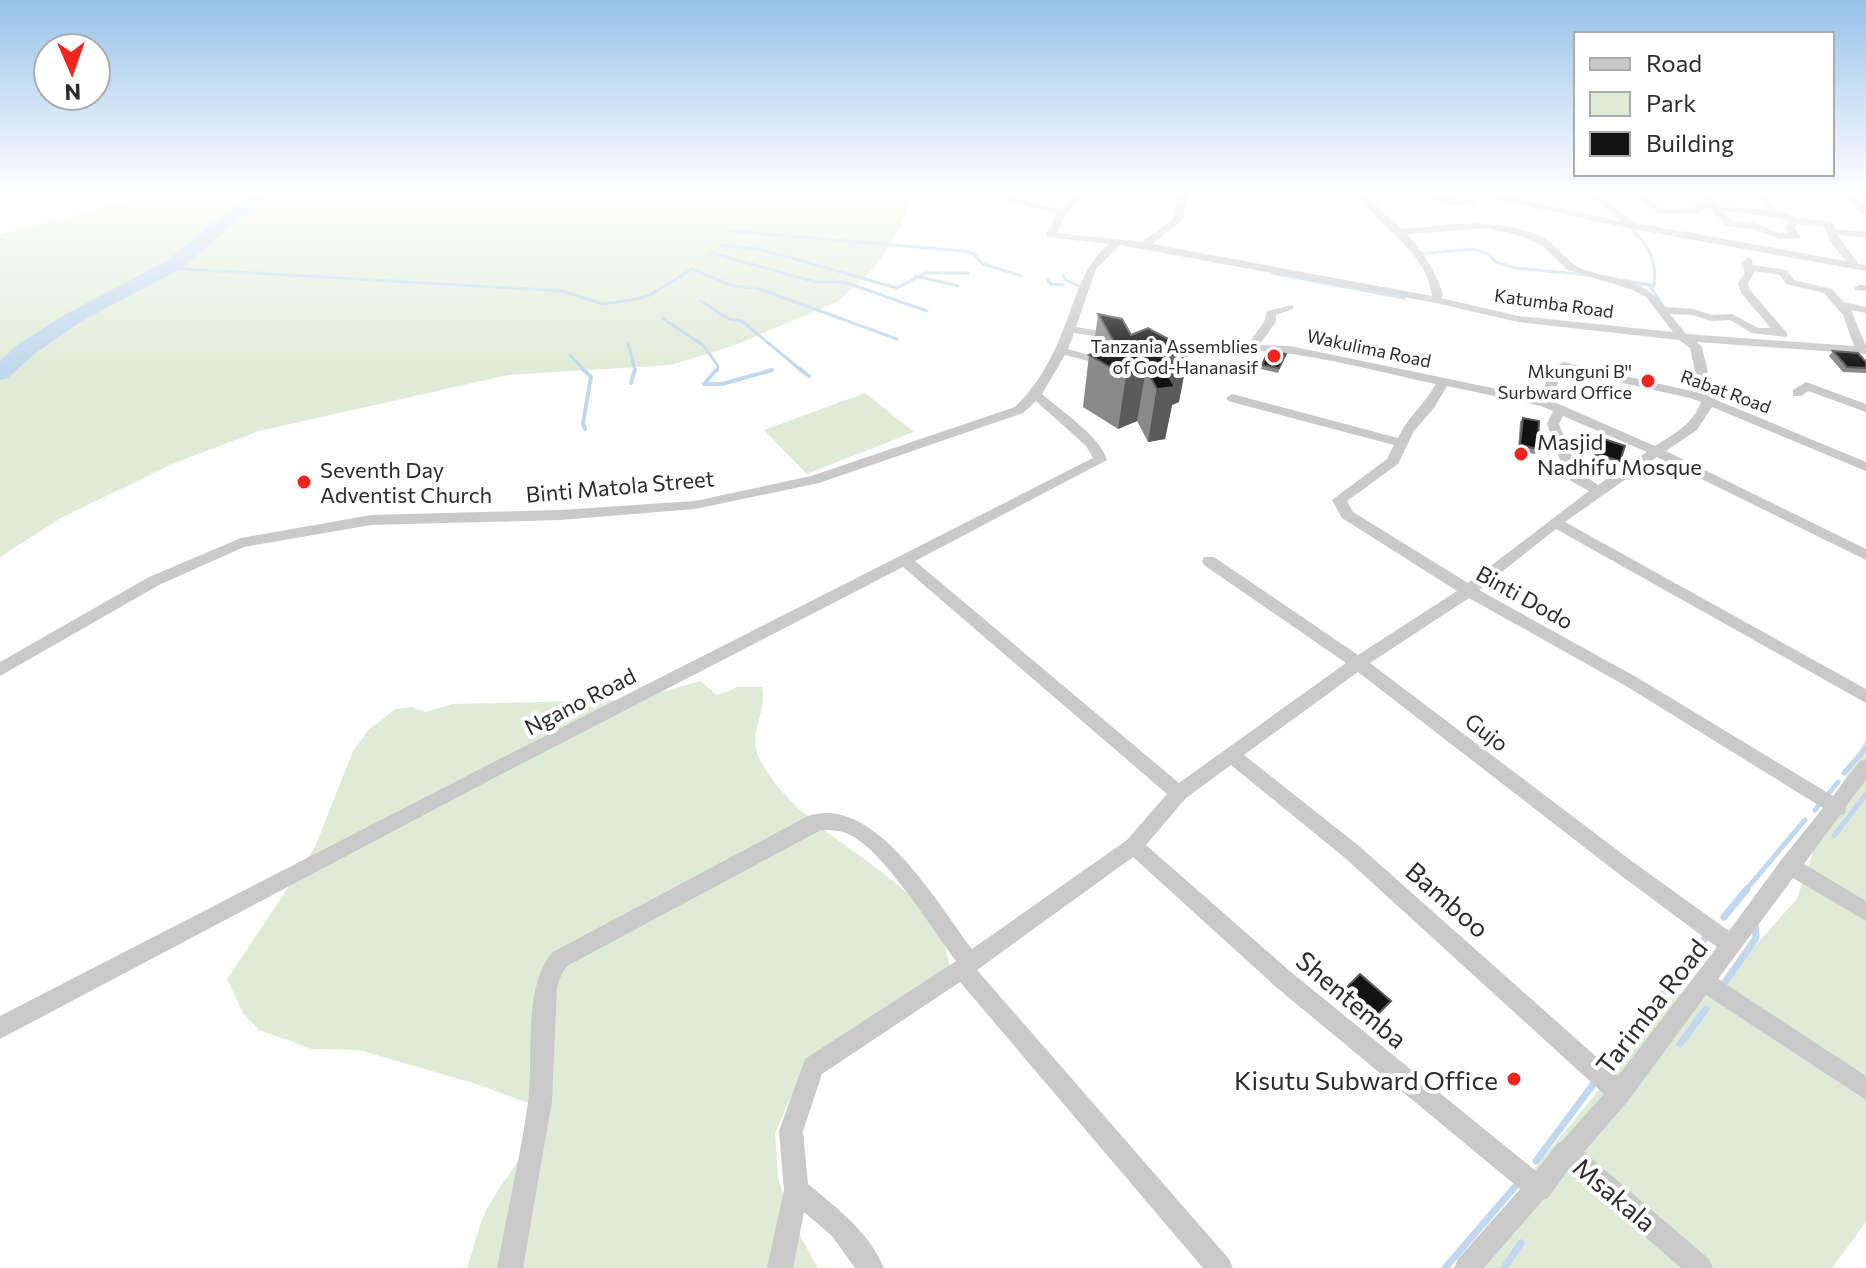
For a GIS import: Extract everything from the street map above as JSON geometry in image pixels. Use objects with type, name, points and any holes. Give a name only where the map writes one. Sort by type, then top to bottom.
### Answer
[{"type":"street","points":[[1037,396],[1091,269],[1105,252]]},
{"type":"street","name":"Katumba Road","points":[[1183,252],[1435,299],[1518,319],[1688,340],[1863,350]]},
{"type":"street","points":[[1413,252],[1435,283],[1438,295],[1435,299]]},
{"type":"street","points":[[780,1268],[796,1190],[791,1131],[813,1067],[966,966],[1134,846],[1179,793],[1358,663],[1468,591],[1555,522],[1692,427],[1703,414],[1708,400],[1701,360],[1688,340],[1645,291],[1572,268],[1555,252]]},
{"type":"street","points":[[1746,252],[1750,273],[1743,283],[1745,291],[1791,346]]},
{"type":"street","points":[[1769,252],[1776,258],[1790,282],[1826,289],[1841,305],[1863,350]]},
{"type":"street","points":[[1778,252],[1860,267]]},
{"type":"street","points":[[1846,252],[1860,267]]},
{"type":"street","points":[[1747,267],[1783,272]]},
{"type":"street","points":[[1841,305],[1866,310]]},
{"type":"street","points":[[1252,347],[1270,322],[1271,313],[1289,307]]},
{"type":"street","points":[[1662,310],[1691,311],[1708,318],[1732,317],[1756,331],[1780,332]]},
{"type":"street","points":[[1068,329],[1132,339]]},
{"type":"street","name":"Wakulima Road","points":[[1156,343],[1182,349],[1252,347],[1308,354],[1545,403],[1658,452],[1866,555]]},
{"type":"street","name":"Wakulima Road","points":[[1155,360],[1182,349]]},
{"type":"street","points":[[1059,350],[1123,364]]},
{"type":"street","name":"Rabat Road","points":[[1545,403],[1560,366],[1708,400],[1866,467]]},
{"type":"street","name":"Binti Dodo","points":[[1443,382],[1401,443],[1393,461],[1385,470],[1339,500],[1347,515],[1468,591],[1632,682],[1838,808]]},
{"type":"street","points":[[1797,393],[1806,386],[1866,408]]},
{"type":"street","name":"Ngano Road","points":[[0,1028],[474,780],[1100,460],[1098,451],[1091,443],[1037,396]]},
{"type":"street","name":"Binti Matola Street","points":[[0,670],[154,581],[241,543],[371,520],[630,511],[695,505],[756,494],[861,466],[993,420],[1019,410],[1037,396]]},
{"type":"street","points":[[1232,398],[1401,443]]},
{"type":"street","points":[[1560,409],[1553,424],[1571,471],[1576,478],[1599,491]]},
{"type":"street","points":[[1555,522],[1866,697]]},
{"type":"street","points":[[905,561],[1179,793]]},
{"type":"street","name":"Gujo","points":[[1209,561],[1358,663],[1733,946]]},
{"type":"street","name":"Bamboo","points":[[1231,755],[1352,852],[1620,1093]]},
{"type":"street","name":"Tarimba Road","points":[[1467,1268],[1539,1189],[1565,1152],[1620,1093],[1703,981],[1733,946],[1789,865],[1838,808],[1866,768]]},
{"type":"street","points":[[510,1268],[540,1101],[546,987],[553,967],[560,959],[815,822],[830,821],[861,831],[889,860],[966,966],[1220,1268]]},
{"type":"street","name":"Shentemba","points":[[1134,846],[1284,980],[1539,1189]]},
{"type":"street","points":[[1789,865],[1866,912]]},
{"type":"street","points":[[1703,981],[1866,1089]]},
{"type":"street","name":"Msakala","points":[[1565,1152],[1700,1268]]},
{"type":"street","points":[[796,1190],[841,1227],[871,1268]]},
{"type":"green space","points":[[0,252],[885,252],[877,265],[839,301],[735,345],[671,365],[508,375],[259,431],[174,463],[61,518],[0,557]]},
{"type":"green space","points":[[865,393],[914,432],[807,474],[764,430]]},
{"type":"green space","points":[[701,681],[717,695],[738,687],[762,687],[762,705],[755,739],[759,758],[771,778],[803,813],[924,907],[940,932],[951,973],[819,1069],[791,1097],[775,1133],[778,1178],[791,1219],[818,1268],[467,1268],[485,1213],[523,1152],[534,1105],[473,1083],[359,1050],[312,1049],[259,1030],[243,1013],[227,979],[315,847],[353,751],[369,729],[396,709],[412,707],[426,712],[452,704],[631,700]]},
{"type":"green space","points":[[1866,739],[1866,1222],[1832,1268],[1457,1268],[1507,1212],[1527,1177],[1607,1080],[1667,998],[1725,979],[1797,899],[1826,814]]},
{"type":"building","points":[[1098,314],[1122,319],[1131,335],[1148,328],[1189,350],[1161,362],[1175,387],[1157,389],[1146,369],[1126,376],[1089,355],[1114,342]]},
{"type":"building","points":[[1268,351],[1286,354],[1279,368],[1262,365]]},
{"type":"building","points":[[1833,351],[1858,353],[1866,362],[1866,368],[1847,367]]},
{"type":"building","points":[[1523,418],[1539,421],[1538,449],[1520,445]]},
{"type":"building","points":[[1601,438],[1625,446],[1620,461],[1596,454]]},
{"type":"building","points":[[1360,974],[1391,1001],[1372,1020],[1363,1012],[1361,1015],[1341,993]]},
{"type":"waterway","points":[[0,373],[25,350],[73,318],[175,264],[189,252]]},
{"type":"waterway","points":[[771,252],[897,288],[918,277]]},
{"type":"waterway","points":[[969,252],[983,264],[1022,276]]},
{"type":"waterway","points":[[1418,254],[1438,252]]},
{"type":"waterway","points":[[1483,252],[1495,262],[1516,268],[1588,275]]},
{"type":"waterway","points":[[1622,280],[1654,286],[1654,267],[1649,252]]},
{"type":"waterway","points":[[711,253],[816,282],[844,282],[927,311]]},
{"type":"waterway","points":[[166,268],[562,291],[603,304],[650,295],[692,269],[733,286],[757,288],[897,339]]},
{"type":"waterway","points":[[918,277],[925,273],[968,273]]},
{"type":"waterway","points":[[1272,273],[1404,298]]},
{"type":"waterway","points":[[1063,275],[1066,280],[1083,288]]},
{"type":"waterway","points":[[918,277],[958,286]]},
{"type":"waterway","points":[[1048,280],[1051,284],[1063,285]]},
{"type":"waterway","points":[[1650,286],[1663,306]]},
{"type":"waterway","points":[[701,301],[729,319],[742,321],[802,371]]},
{"type":"waterway","points":[[662,318],[703,345],[718,366],[717,371]]},
{"type":"waterway","points":[[628,343],[635,370]]},
{"type":"waterway","points":[[570,355],[585,371]]},
{"type":"waterway","points":[[717,369],[704,384],[722,384],[772,370]]},
{"type":"waterway","points":[[800,369],[809,376]]},
{"type":"waterway","points":[[631,383],[635,370]]},
{"type":"waterway","points":[[585,371],[591,377],[583,423],[585,429]]},
{"type":"waterway","points":[[1844,773],[1866,748]]},
{"type":"waterway","points":[[1815,810],[1838,782]]},
{"type":"waterway","points":[[1834,836],[1866,794]]},
{"type":"waterway","points":[[1745,891],[1805,820]]},
{"type":"waterway","points":[[1724,917],[1747,889]]},
{"type":"waterway","points":[[1723,985],[1756,938],[1755,923]]},
{"type":"waterway","points":[[1604,1070],[1707,936]]},
{"type":"waterway","points":[[1680,1044],[1706,1009]]},
{"type":"waterway","points":[[1536,1161],[1595,1082]]},
{"type":"waterway","points":[[1445,1268],[1520,1181]]},
{"type":"waterway","points":[[1504,1268],[1521,1243]]},
{"type":"place","name":"Tanzania Assemblies of God-Hananasif","points":[[1274,356]]},
{"type":"place","name":"Mkunguni B'' Surbward Office","points":[[1648,381]]},
{"type":"place","name":"Masjid Nadhifu Mosque","points":[[1521,454]]},
{"type":"place","name":"Seventh Day Adventist Church","points":[[304,482]]},
{"type":"place","name":"Kisutu Subward Office","points":[[1514,1079]]}]
